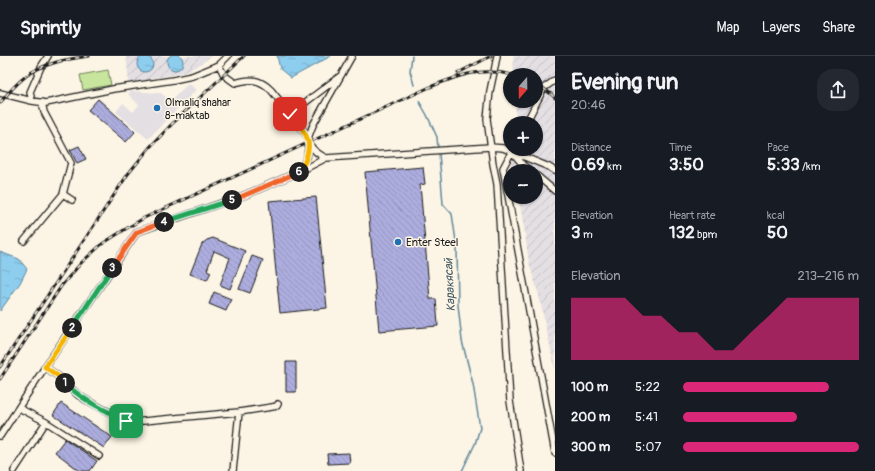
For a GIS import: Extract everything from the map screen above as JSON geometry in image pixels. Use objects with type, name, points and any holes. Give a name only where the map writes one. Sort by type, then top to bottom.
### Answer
[{"type":"street","points":[[32,101],[30,92],[41,67],[48,56]]},
{"type":"street","points":[[0,93],[32,101],[46,102],[192,76],[219,65],[228,56]]},
{"type":"street","points":[[301,171],[307,158],[308,140],[313,125],[352,56]]},
{"type":"street","points":[[497,56],[486,119],[497,184],[510,401],[521,471]]},
{"type":"street","points":[[219,65],[224,75],[235,83],[250,80],[266,84],[301,127],[312,149],[326,158]]},
{"type":"street","points":[[290,114],[342,74]]},
{"type":"street","points":[[530,116],[544,88],[555,80]]},
{"type":"street","points":[[24,241],[63,194],[71,163],[44,112],[42,102]]},
{"type":"street","points":[[301,127],[313,125]]},
{"type":"street","points":[[0,436],[137,232],[245,195],[301,171],[326,158],[490,147],[503,148]]},
{"type":"street","points":[[510,156],[503,168],[555,453]]},
{"type":"street","points":[[526,156],[555,171]]},
{"type":"street","points":[[543,181],[555,191]]},
{"type":"street","points":[[63,194],[72,200]]},
{"type":"street","points":[[45,367],[58,376],[78,395],[88,402],[126,421],[133,422],[239,412],[277,406],[278,404]]},
{"type":"street","points":[[19,408],[46,422],[100,456]]},
{"type":"street","points":[[233,471],[239,412]]},
{"type":"street","points":[[14,471],[46,422]]},
{"type":"shaded area","points":[[126,56],[211,56],[186,72],[129,83]]},
{"type":"shaded area","points":[[513,56],[555,56],[555,370],[539,296],[529,263],[519,204],[543,204],[543,164],[511,164],[512,156],[543,156],[543,116],[515,116],[516,108],[543,108],[543,68],[514,68]]},
{"type":"shaded area","name":"Olmaliq shahar 8-maktab","points":[[189,83],[196,90],[148,139],[116,112],[123,103],[133,112],[139,105],[128,94],[131,91],[161,93],[170,101]]},
{"type":"green space","points":[[108,70],[111,85],[83,90],[80,75]]},
{"type":"water","points":[[175,54],[182,59],[183,62],[178,69],[175,70],[168,65],[167,62],[172,55]]},
{"type":"water","points":[[145,56],[151,58],[153,64],[151,70],[145,72],[139,70],[137,64],[139,58]]},
{"type":"water","points":[[277,56],[331,56],[291,78],[280,69]]},
{"type":"water","points":[[0,252],[19,259],[27,269],[20,283],[0,311]]},
{"type":"building","points":[[98,99],[135,132],[126,142],[88,110]]},
{"type":"building","points":[[79,146],[86,159],[77,163],[70,150]]},
{"type":"building","name":"Enter Steel","points":[[423,167],[425,184],[420,185],[430,299],[436,299],[438,326],[379,331],[365,172]]},
{"type":"building","points":[[316,197],[327,308],[280,313],[269,201]]},
{"type":"building","points":[[213,238],[245,251],[230,289],[220,285],[230,258],[214,251],[207,270],[211,272],[207,280],[190,274],[202,244]]},
{"type":"building","points":[[252,256],[263,260],[250,293],[239,289]]},
{"type":"building","points":[[214,292],[231,299],[226,311],[209,304]]},
{"type":"building","points":[[286,362],[296,362],[296,392],[286,392]]},
{"type":"building","points":[[61,403],[112,437],[104,448],[53,415]]},
{"type":"building","points":[[65,439],[97,461],[90,471],[80,471],[55,452]]},
{"type":"building","points":[[349,453],[350,463],[328,464],[327,454]]},
{"type":"waterway","name":"Каракясай","points":[[412,56],[410,71],[414,85]]},
{"type":"waterway","name":"Каракясай","points":[[419,101],[437,137],[438,149]]},
{"type":"waterway","name":"Каракясай","points":[[439,153],[443,204],[452,214],[457,248],[458,305],[462,341],[473,384],[480,428],[475,444],[462,471]]},
{"type":"railway","points":[[0,103],[19,82],[40,68],[56,62],[89,56]]},
{"type":"railway","points":[[0,367],[128,174],[150,147],[171,125],[244,56]]},
{"type":"railway","points":[[458,73],[491,56]]},
{"type":"railway","points":[[0,379],[62,285],[81,263],[102,244],[124,230],[144,218],[430,87],[461,76],[480,72],[503,73]]},
{"type":"railway","points":[[543,88],[555,98]]},
{"type":"place","name":"Olmaliq shahar 8-maktab","points":[[157,108]]},
{"type":"place","name":"Enter Steel","points":[[398,242]]},
{"type":"route","points":[[126,421],[88,402],[71,389],[58,376],[45,367],[137,232],[245,195],[301,171],[307,158],[309,142],[301,127],[290,114]]}]
